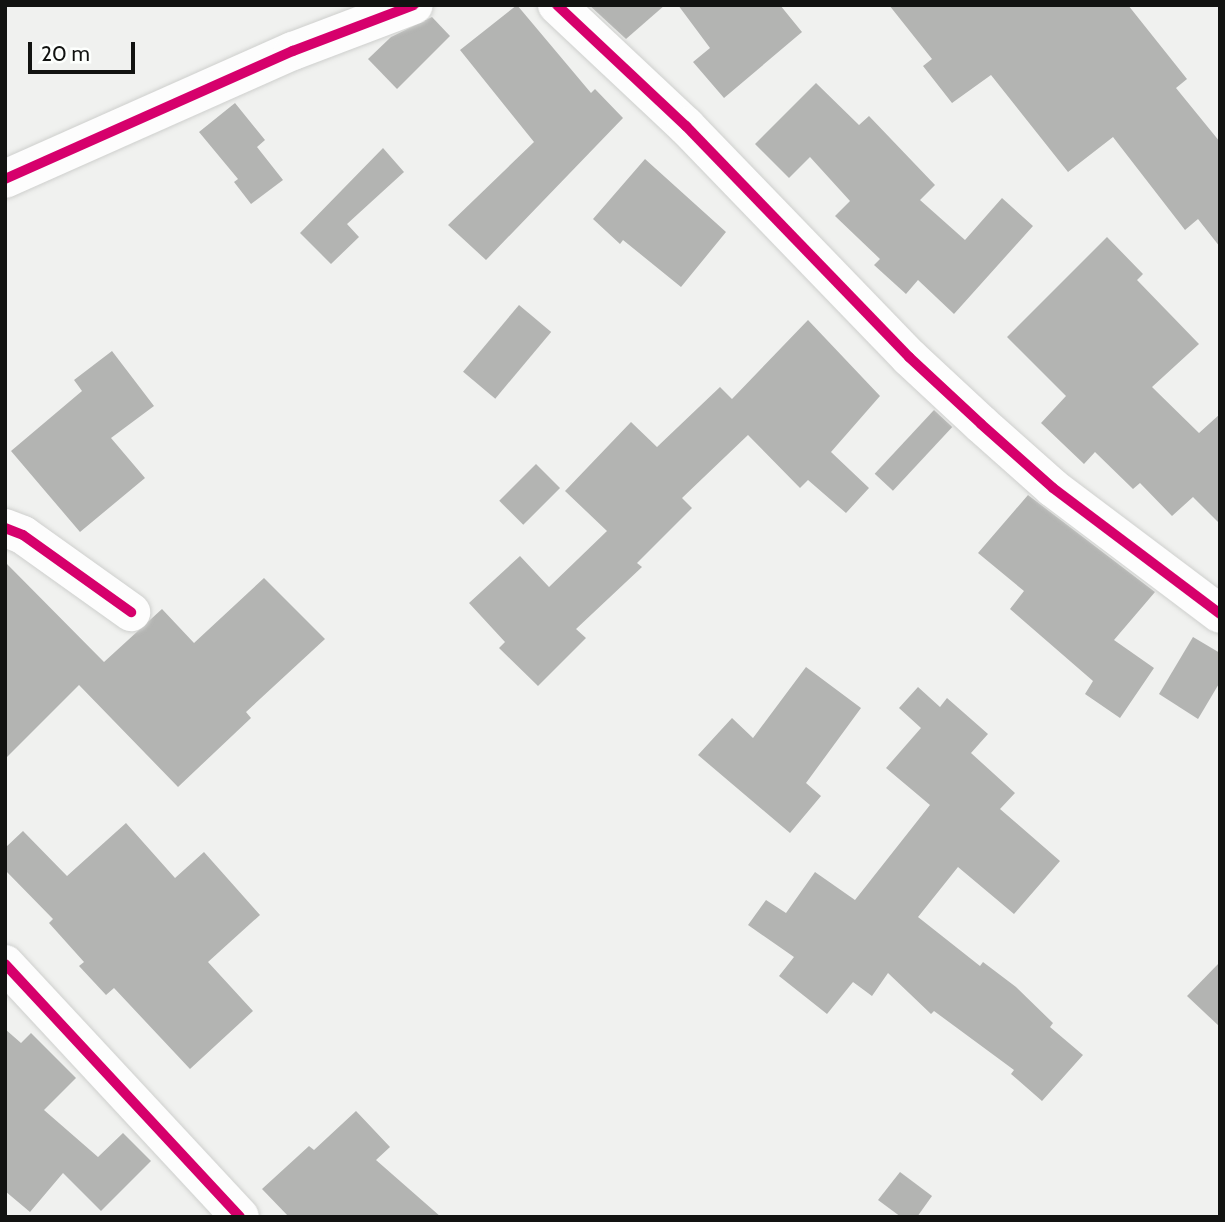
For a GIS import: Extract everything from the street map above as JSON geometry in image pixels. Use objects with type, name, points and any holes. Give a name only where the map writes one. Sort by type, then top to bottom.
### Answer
[{"type":"street","points":[[5,179],[293,51],[414,5]]},
{"type":"street","points":[[557,5],[686,126],[936,382],[1054,488],[1220,614]]},
{"type":"street","points":[[5,528],[23,535],[131,612]]},
{"type":"street","points":[[5,964],[240,1217]]},
{"type":"building","points":[[517,5],[591,93],[595,89],[623,118],[486,260],[448,225],[534,142],[460,50]]},
{"type":"building","points":[[589,5],[665,5],[626,39]]},
{"type":"building","points":[[678,5],[780,5],[802,32],[724,98],[693,62],[710,48]]},
{"type":"building","points":[[889,5],[1128,5],[1187,79],[1176,88],[1220,142],[1220,247],[1198,219],[1185,230],[1113,137],[1068,172],[991,75],[952,103],[923,66],[932,59]]},
{"type":"building","points":[[432,17],[450,36],[397,89],[368,59],[391,37]]},
{"type":"building","points":[[816,83],[859,125],[869,116],[935,185],[920,200],[965,240],[1002,198],[1033,226],[954,314],[918,280],[906,294],[874,265],[880,259],[835,216],[850,201],[810,157],[789,178],[755,144]]},
{"type":"building","points":[[235,103],[265,140],[257,147],[283,180],[251,204],[234,182],[238,179],[199,132]]},
{"type":"building","points":[[383,148],[404,172],[347,224],[359,237],[331,264],[300,233]]},
{"type":"building","points":[[645,159],[726,232],[681,287],[623,240],[620,244],[593,219]]},
{"type":"building","points":[[1107,237],[1143,274],[1137,280],[1199,344],[1152,387],[1199,433],[1220,414],[1220,524],[1193,497],[1172,516],[1140,483],[1133,489],[1095,452],[1084,464],[1041,423],[1066,396],[1007,337]]},
{"type":"building","points":[[519,305],[551,332],[495,399],[463,372]]},
{"type":"building","points":[[808,320],[880,396],[831,452],[869,488],[846,513],[808,480],[800,488],[748,435],[682,498],[692,508],[637,563],[642,567],[576,629],[586,638],[538,686],[499,648],[505,642],[469,603],[520,556],[549,587],[607,531],[565,491],[631,422],[657,447],[720,387],[732,399]]},
{"type":"building","points":[[112,351],[154,406],[111,438],[145,478],[80,532],[11,451],[82,391],[74,380]]},
{"type":"building","points":[[934,410],[952,427],[893,491],[875,474]]},
{"type":"building","points":[[536,464],[560,488],[523,525],[499,501]]},
{"type":"building","points":[[1028,495],[1155,592],[1114,640],[1154,668],[1120,718],[1085,694],[1093,681],[1010,609],[1024,591],[978,553]]},
{"type":"building","points":[[5,562],[104,662],[162,609],[194,643],[264,578],[325,639],[246,712],[251,718],[178,787],[79,685],[5,759]]},
{"type":"building","points":[[1193,637],[1220,653],[1220,682],[1198,719],[1159,694]]},
{"type":"building","points":[[806,667],[861,708],[806,783],[821,796],[790,833],[698,755],[732,718],[753,738]]},
{"type":"building","points":[[918,687],[940,707],[947,698],[988,734],[971,753],[1015,793],[1000,809],[1060,861],[1014,914],[958,867],[918,917],[980,966],[983,962],[1016,987],[1053,1023],[1050,1027],[1083,1055],[1042,1101],[1011,1074],[1014,1070],[934,1011],[931,1014],[888,973],[872,996],[853,982],[827,1014],[779,976],[794,957],[748,925],[766,900],[786,913],[815,872],[855,900],[930,805],[886,768],[921,728],[899,708]]},
{"type":"building","points":[[126,823],[175,878],[204,852],[260,915],[208,962],[253,1011],[190,1069],[114,988],[106,995],[79,966],[84,962],[49,923],[53,919],[5,870],[5,848],[23,831],[67,876]]},
{"type":"building","points":[[1220,962],[1220,1027],[1187,996]]},
{"type":"building","points":[[5,1029],[21,1043],[31,1033],[76,1078],[44,1110],[98,1157],[123,1133],[151,1161],[101,1211],[63,1173],[30,1212],[5,1191]]},
{"type":"building","points":[[356,1111],[390,1147],[376,1160],[441,1217],[289,1217],[262,1189],[309,1146],[314,1150]]},
{"type":"building","points":[[900,1172],[932,1196],[917,1217],[901,1217],[878,1200]]},
{"type":"cycle path","points":[[5,179],[293,51],[414,5]]},
{"type":"cycle path","points":[[557,5],[686,126],[909,357],[981,424],[1053,488],[1220,614]]},
{"type":"cycle path","points":[[5,528],[23,535],[131,612]]},
{"type":"cycle path","points":[[5,964],[240,1217]]}]
